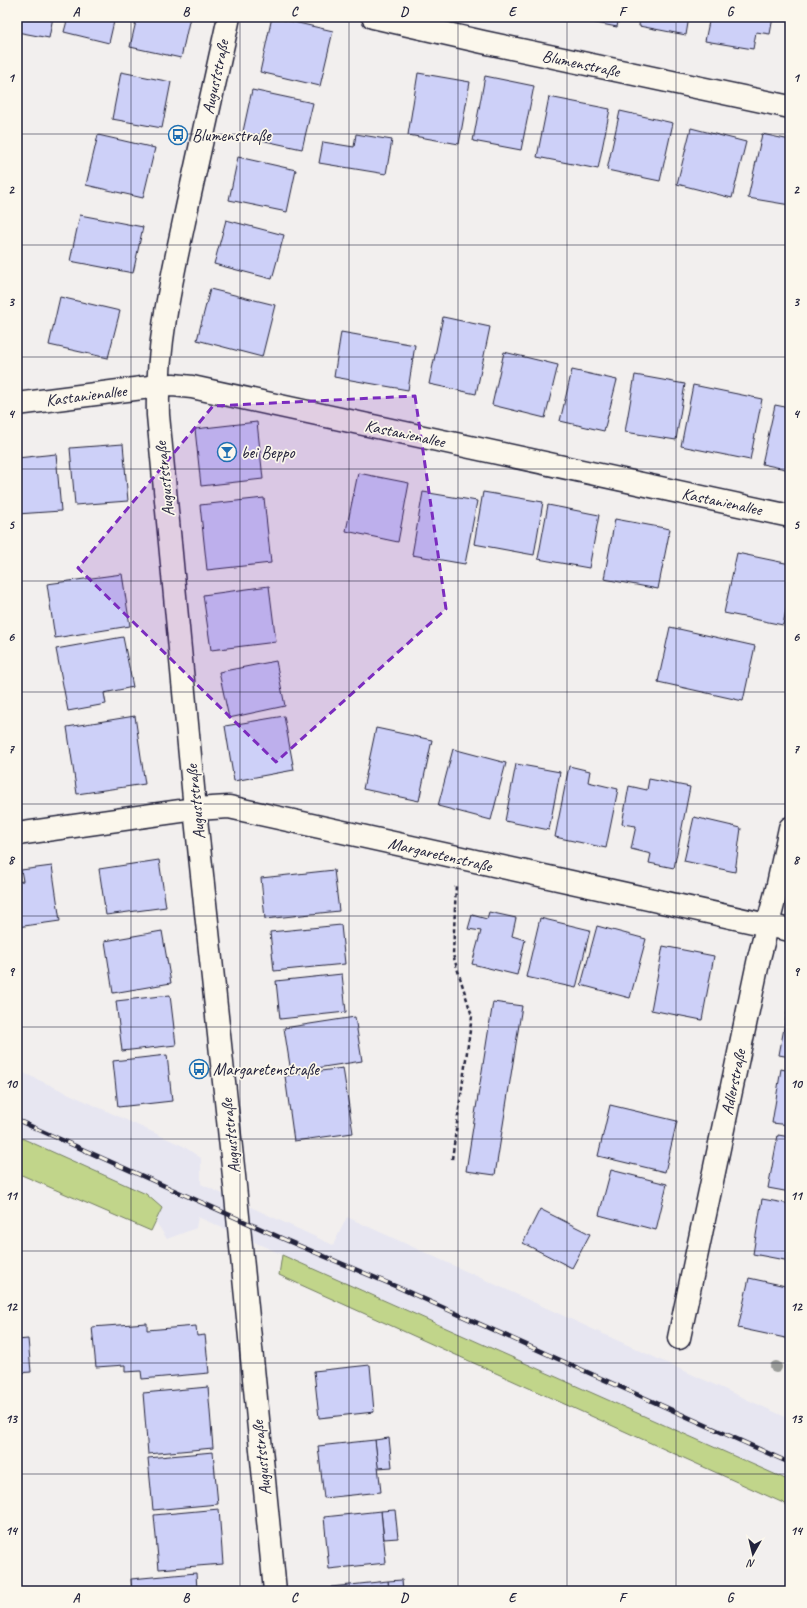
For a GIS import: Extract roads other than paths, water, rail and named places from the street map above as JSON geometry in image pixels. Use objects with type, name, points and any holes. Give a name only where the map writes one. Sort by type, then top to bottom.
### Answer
[{"type":"street","name":"Auguststraße","points":[[228,17],[173,270],[166,312],[158,386],[158,415],[195,809],[234,1176],[275,1591]]},
{"type":"street","name":"Blumenstraße","points":[[373,17],[483,42],[790,107]]},
{"type":"street","name":"Kastanienallee","points":[[17,404],[158,386],[173,385],[192,387],[790,516]]},
{"type":"street","name":"Margaretenstraße","points":[[17,834],[195,809],[229,807],[790,930]]},
{"type":"street","name":"Adlerstraße","points":[[679,1338],[759,958],[790,828]]},
{"type":"railway","points":[[17,1120],[288,1241],[395,1286],[790,1463]]},
{"type":"place","name":"Blumenstraße","points":[[178,135]]},
{"type":"place","name":"bei Beppo","points":[[227,452]]},
{"type":"place","name":"Margaretenstraße","points":[[199,1069]]}]
